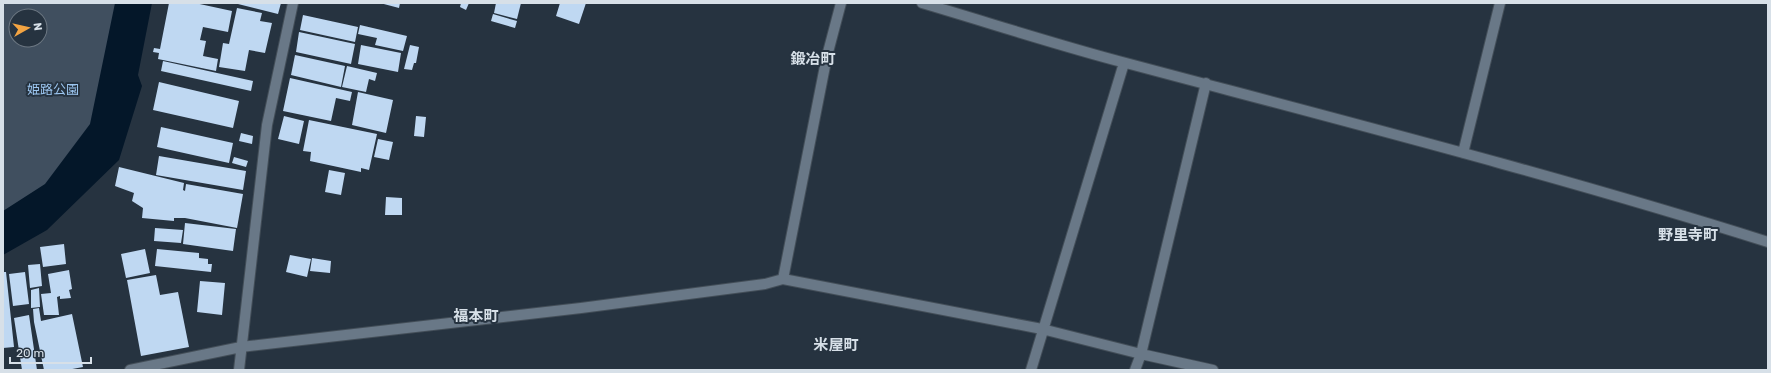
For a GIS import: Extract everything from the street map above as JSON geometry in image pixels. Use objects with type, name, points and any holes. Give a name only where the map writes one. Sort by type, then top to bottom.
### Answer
[{"type":"street","points":[[239,370],[267,125],[293,3]]},
{"type":"street","points":[[783,279],[827,56],[841,3]]},
{"type":"street","points":[[922,3],[1124,63],[1206,83],[1665,209],[1768,242]]},
{"type":"street","points":[[1463,153],[1500,3]]},
{"type":"street","points":[[1031,370],[1042,329],[1124,63]]},
{"type":"street","points":[[1134,370],[1141,354],[1206,83]]},
{"type":"street","points":[[130,370],[241,347],[581,308],[765,284],[783,279],[1042,329],[1201,369],[1213,370]]},
{"type":"green space","name":"姫路公園","points":[[3,3],[127,3],[129,53],[56,192],[3,222]]},
{"type":"shaded area","points":[[115,3],[152,3],[138,75],[142,86],[119,160],[47,230],[3,255],[3,211],[45,184],[90,124]]},
{"type":"building","points":[[169,3],[195,3],[232,11],[228,32],[203,27],[200,40],[206,41],[203,56],[218,59],[216,71],[158,59],[159,53],[153,52],[154,48],[160,49]]},
{"type":"building","points":[[234,3],[281,3],[278,14]]},
{"type":"building","points":[[380,3],[400,3],[399,8]]},
{"type":"building","points":[[461,3],[469,3],[466,10],[460,7]]},
{"type":"building","points":[[496,3],[521,3],[517,19],[494,13]]},
{"type":"building","points":[[560,3],[586,3],[579,24],[556,16]]},
{"type":"building","points":[[237,8],[262,13],[260,21],[272,23],[265,53],[249,50],[245,71],[219,67],[223,43],[229,44]]},
{"type":"building","points":[[493,14],[517,21],[515,28],[491,21]]},
{"type":"building","points":[[303,15],[358,27],[355,42],[300,30]]},
{"type":"building","points":[[360,25],[407,36],[403,51],[375,45],[377,38],[358,34]]},
{"type":"building","points":[[299,32],[355,44],[351,64],[296,52]]},
{"type":"building","points":[[361,45],[401,53],[398,72],[358,64]]},
{"type":"building","points":[[410,45],[419,47],[416,63],[414,63],[412,70],[404,69]]},
{"type":"building","points":[[295,55],[345,66],[341,87],[291,75]]},
{"type":"building","points":[[163,61],[253,81],[251,91],[161,71]]},
{"type":"building","points":[[347,66],[377,73],[375,81],[369,79],[366,92],[342,87]]},
{"type":"building","points":[[290,78],[352,92],[350,101],[336,98],[331,121],[283,111]]},
{"type":"building","points":[[159,82],[239,101],[233,128],[153,110]]},
{"type":"building","points":[[358,92],[393,100],[386,133],[352,125]]},
{"type":"building","points":[[284,116],[304,121],[299,144],[278,139]]},
{"type":"building","points":[[416,116],[426,117],[424,137],[414,136]]},
{"type":"building","points":[[309,120],[377,134],[369,170],[361,168],[361,172],[310,161],[311,152],[303,151]]},
{"type":"building","points":[[161,127],[233,143],[229,163],[157,147]]},
{"type":"building","points":[[241,133],[253,136],[252,144],[239,141]]},
{"type":"building","points":[[378,139],[393,142],[389,160],[374,157]]},
{"type":"building","points":[[159,156],[246,171],[243,190],[156,175]]},
{"type":"building","points":[[234,157],[248,161],[246,167],[232,163]]},
{"type":"building","points":[[119,167],[184,183],[183,190],[185,191],[186,184],[243,194],[237,228],[185,218],[174,218],[174,221],[142,218],[143,208],[132,201],[134,193],[115,186]]},
{"type":"building","points":[[329,170],[345,173],[341,195],[325,192]]},
{"type":"building","points":[[386,197],[402,198],[402,215],[385,215]]},
{"type":"building","points":[[185,223],[236,229],[233,251],[183,244]]},
{"type":"building","points":[[155,228],[183,230],[181,243],[154,241]]},
{"type":"building","points":[[64,244],[66,264],[43,267],[40,247]]},
{"type":"building","points":[[145,249],[150,273],[126,278],[121,254]]},
{"type":"building","points":[[157,249],[199,253],[199,258],[208,259],[208,264],[212,264],[211,272],[155,266]]},
{"type":"building","points":[[290,255],[311,259],[307,277],[286,272]]},
{"type":"building","points":[[312,258],[331,261],[330,273],[310,271]]},
{"type":"building","points":[[40,264],[42,286],[30,288],[28,265]]},
{"type":"building","points":[[69,270],[72,289],[69,290],[71,298],[60,299],[60,296],[57,297],[59,315],[44,315],[41,294],[51,293],[48,274]]},
{"type":"building","points":[[3,272],[6,272],[14,347],[3,348]]},
{"type":"building","points":[[25,272],[29,304],[13,306],[9,274]]},
{"type":"building","points":[[156,275],[160,295],[178,292],[189,347],[141,356],[127,280]]},
{"type":"building","points":[[200,281],[225,283],[222,315],[197,312]]},
{"type":"building","points":[[39,288],[40,307],[31,308],[31,290]]},
{"type":"building","points":[[39,308],[41,321],[72,314],[83,367],[67,370],[44,370],[34,322],[33,309]]},
{"type":"building","points":[[29,315],[37,370],[22,370],[14,318]]},
{"type":"district","name":"鍛冶町","points":[[813,59]]},
{"type":"district","name":"野里寺町","points":[[1688,235]]},
{"type":"district","name":"福本町","points":[[476,316]]},
{"type":"district","name":"米屋町","points":[[836,345]]}]
